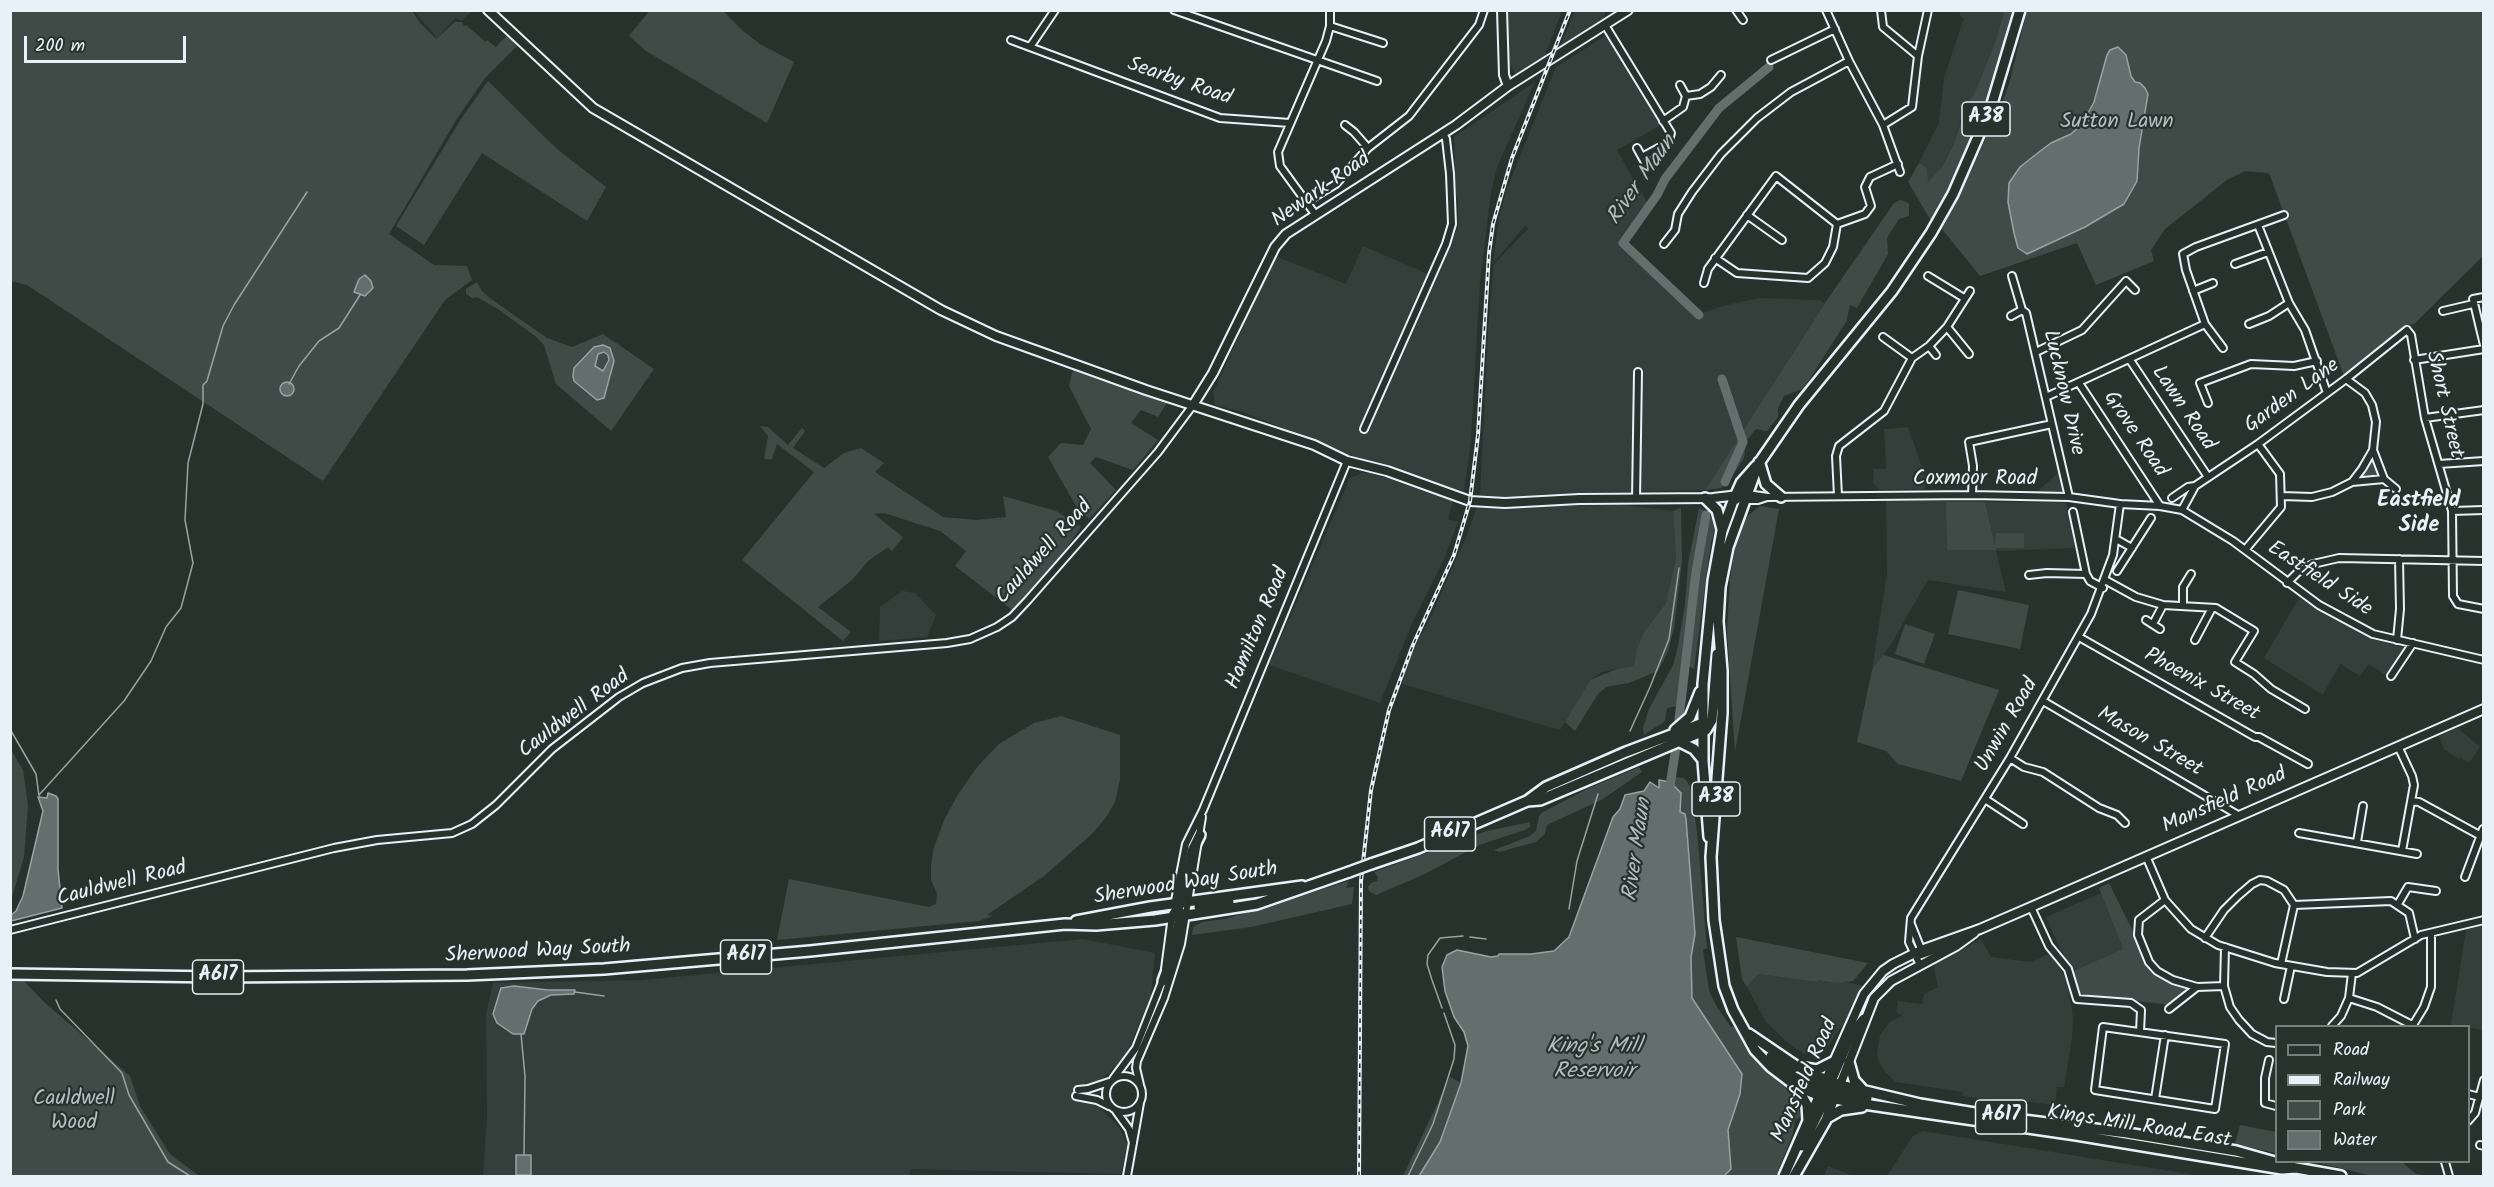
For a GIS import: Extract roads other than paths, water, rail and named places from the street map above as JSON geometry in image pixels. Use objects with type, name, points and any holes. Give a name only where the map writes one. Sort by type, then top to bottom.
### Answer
[{"type":"highway","name":"A38","points":[[1711,857],[1723,692],[1718,608],[1723,567],[1740,498],[1742,480],[1759,462],[1799,405],[1892,291],[1931,233],[1958,183],[1991,107],[2015,34],[2020,10]]},
{"type":"highway","points":[[1759,462],[1766,484],[1781,496]]},
{"type":"highway","points":[[1709,498],[1717,510],[1722,531]]},
{"type":"highway","name":"A38","points":[[1740,498],[1722,531],[1713,581],[1703,684],[1705,727],[1703,761],[1714,920],[1724,986],[1733,1010],[1755,1050],[1796,1086]]},
{"type":"highway","points":[[1719,634],[1705,727],[1719,741]]},
{"type":"highway","name":"A617","points":[[1703,684],[1686,725],[1705,727]]},
{"type":"highway","name":"Sherwood Way South","points":[[10,974],[241,977],[467,975],[604,969],[810,951],[1065,924],[1096,925],[1277,893],[1291,894],[1418,848],[1527,801],[1540,800],[1628,757],[1686,725]]},
{"type":"highway","name":"Sherwood Way South","points":[[1628,757],[1683,741],[1705,727]]},
{"type":"highway","points":[[1683,741],[1694,748],[1703,761]]},
{"type":"highway","points":[[1163,981],[1170,962],[1192,851],[1200,835]]},
{"type":"highway","name":"Sherwood Way South","points":[[1065,924],[1100,915],[1180,910],[1314,884]]},
{"type":"highway","points":[[1791,1160],[1805,1143],[1852,1033],[1864,1019]]},
{"type":"highway","name":"A38","points":[[1745,1032],[1762,1044]]},
{"type":"highway","points":[[1762,1044],[1773,1059],[1783,1067],[1829,1089],[1900,1105],[1915,1112]]},
{"type":"highway","name":"A617","points":[[1762,1044],[1829,1089]]},
{"type":"highway","points":[[1796,1067],[1817,1070],[1833,1062]]},
{"type":"highway","points":[[1849,1062],[1854,1080],[1863,1090]]},
{"type":"highway","points":[[1796,1086],[1806,1101],[1808,1121]]},
{"type":"highway","name":"A617","points":[[1796,1086],[1829,1089]]},
{"type":"highway","name":"Kings Mill Road East","points":[[1829,1089],[1863,1090],[1920,1104],[2127,1133],[2236,1151],[2275,1162]]},
{"type":"highway","name":"Kings Mill Road East","points":[[1829,1089],[1873,1105],[2076,1134],[2282,1169],[2296,1168]]},
{"type":"highway","name":"Mansfield Road","points":[[1794,1176],[1826,1119],[1829,1089]]},
{"type":"highway","points":[[1826,1119],[1841,1110],[1873,1105]]},
{"type":"highway","name":"Mansfield Road","points":[[1784,1176],[1808,1121]]},
{"type":"highway","name":"Kings Mill Road East","points":[[2278,1163],[2341,1176]]},
{"type":"main road","points":[[488,10],[593,108],[941,310],[996,336],[1314,445],[1347,461],[1387,471],[1470,501],[1505,503],[1740,498]]},
{"type":"main road","points":[[1502,10],[1504,75],[1508,86]]},
{"type":"main road","name":"Newark Road","points":[[1193,405],[1213,373],[1275,247],[1286,234],[1443,133],[1508,86],[1628,10]]},
{"type":"main road","name":"Mansfield Road","points":[[1808,1121],[1849,1062],[1874,998],[1885,985],[1921,957],[2238,815],[2484,709]]},
{"type":"main road","name":"Mansfield Road","points":[[1829,1089],[1833,1062],[1864,994],[1883,971],[1963,941],[1980,929]]},
{"type":"street","points":[[1030,47],[1055,10]]},
{"type":"street","points":[[1174,10],[1377,81]]},
{"type":"street","points":[[1315,214],[1280,166],[1278,152],[1330,26],[1330,10]]},
{"type":"street","name":"Newark Road","points":[[1306,202],[1336,184],[1368,148],[1409,116],[1479,25],[1484,10]]},
{"type":"street","points":[[1736,10],[1743,20]]},
{"type":"street","points":[[1826,10],[1849,61],[1883,125],[1900,172]]},
{"type":"street","points":[[1881,10],[1883,27],[1918,56]]},
{"type":"street","points":[[1883,125],[1912,107],[1918,56],[1928,10]]},
{"type":"street","points":[[1605,25],[1671,134],[1668,143],[1642,157]]},
{"type":"street","points":[[1330,26],[1383,44]]},
{"type":"street","points":[[1771,60],[1835,29]]},
{"type":"street","name":"Searby Road","points":[[1011,40],[1220,118],[1290,123]]},
{"type":"street","points":[[1662,234],[1666,242],[1675,230],[1678,214],[1692,192],[1721,154],[1757,118],[1791,92],[1849,61]]},
{"type":"street","points":[[1686,96],[1700,94],[1711,87],[1721,75]]},
{"type":"street","points":[[1663,121],[1683,107],[1686,96],[1680,85]]},
{"type":"street","points":[[1345,125],[1368,148]]},
{"type":"street","points":[[1364,429],[1446,244],[1452,224],[1450,174],[1443,133]]},
{"type":"street","points":[[1637,148],[1647,166]]},
{"type":"street","points":[[1837,224],[1865,214],[1871,206],[1865,187],[1870,177],[1898,164]]},
{"type":"street","points":[[1704,283],[1708,269],[1715,258],[1776,176],[1837,224]]},
{"type":"street","points":[[1747,215],[1782,240]]},
{"type":"street","points":[[2223,348],[2205,324],[2186,270],[2183,254],[2196,247],[2284,215]]},
{"type":"street","points":[[1715,258],[1737,273],[1808,278],[1825,264],[1833,247],[1837,224]]},
{"type":"street","points":[[2258,225],[2289,303],[2305,330],[2327,393]]},
{"type":"street","points":[[2235,264],[2268,252]]},
{"type":"street","points":[[1928,276],[1964,298]]},
{"type":"street","points":[[2012,276],[2022,310]]},
{"type":"street","points":[[2036,352],[2082,330],[2125,278],[2134,290]]},
{"type":"street","points":[[2193,291],[2212,283]]},
{"type":"street","points":[[1838,496],[1836,456],[1839,446],[1884,411],[1912,358],[1929,346],[1947,327],[1970,291]]},
{"type":"street","points":[[2443,311],[2484,297]]},
{"type":"street","points":[[2473,302],[2484,345]]},
{"type":"street","points":[[2249,324],[2269,316],[2289,303]]},
{"type":"street","name":"Lucknow Drive","points":[[2011,316],[2022,310],[2026,314],[2069,497]]},
{"type":"street","points":[[2046,398],[2205,324]]},
{"type":"street","points":[[1947,327],[1969,354]]},
{"type":"street","name":"Short Street","points":[[2407,330],[2411,335],[2425,417],[2452,512],[2454,600],[2458,604],[2484,609]]},
{"type":"street","name":"Garden Lane","points":[[2172,498],[2188,487],[2195,486],[2258,444],[2346,379],[2407,330]]},
{"type":"street","points":[[1883,337],[1912,358]]},
{"type":"street","points":[[1929,346],[1936,355]]},
{"type":"street","points":[[2414,360],[2484,349]]},
{"type":"street","name":"Lawn Road","points":[[2130,360],[2208,477]]},
{"type":"street","points":[[2208,403],[2200,383],[2251,364],[2294,366],[2317,361]]},
{"type":"street","points":[[1636,499],[1638,372]]},
{"type":"street","points":[[2346,379],[2365,393],[2372,405],[2376,422],[2373,450],[2384,480],[2396,489]]},
{"type":"street","name":"Grove Road","points":[[2079,383],[2160,506]]},
{"type":"street","name":"Cauldwell Road","points":[[10,930],[334,848],[377,840],[452,833],[472,824],[496,805],[552,749],[619,698],[643,683],[682,668],[710,663],[947,643],[979,635],[1005,621],[1028,600],[1158,452],[1193,405]]},
{"type":"street","points":[[2425,417],[2484,410]]},
{"type":"street","points":[[1972,495],[1973,466],[1969,442],[2052,424]]},
{"type":"street","points":[[2245,550],[2282,507],[2280,474],[2258,444]]},
{"type":"street","points":[[2352,482],[2373,450]]},
{"type":"street","name":"Hamilton Road","points":[[1128,1176],[1142,1092],[1136,1068],[1137,1061],[1174,967],[1186,844],[1203,810],[1347,461]]},
{"type":"street","points":[[2439,464],[2484,461]]},
{"type":"street","points":[[2282,496],[2312,497],[2332,492],[2352,482],[2384,480]]},
{"type":"street","name":"Garden Lane","points":[[2182,510],[2195,486]]},
{"type":"street","name":"Coxmoor Road","points":[[1740,498],[1758,500],[1781,496],[1972,495],[2069,497],[2182,510]]},
{"type":"street","name":"Unwin Road","points":[[1921,957],[1909,942],[1910,921],[2010,758],[2079,637],[2103,588],[2116,539],[2120,504]]},
{"type":"street","name":"Eastfield Side","points":[[2182,510],[2245,550],[2288,584],[2373,634],[2484,660]]},
{"type":"street","points":[[2452,512],[2484,510]]},
{"type":"street","points":[[2073,512],[2086,574],[2090,581],[2103,588]]},
{"type":"street","points":[[2117,571],[2151,518]]},
{"type":"street","points":[[2116,539],[2132,548]]},
{"type":"street","points":[[2288,584],[2299,572],[2324,560],[2339,558],[2484,561]]},
{"type":"street","points":[[2397,640],[2400,609],[2399,559]]},
{"type":"street","points":[[2029,575],[2086,574]]},
{"type":"street","points":[[2183,605],[2183,587],[2192,574]]},
{"type":"street","points":[[2105,580],[2136,597],[2163,605],[2212,608],[2254,631],[2235,662],[2254,674],[2271,689],[2305,709]]},
{"type":"street","points":[[2153,624],[2163,605]]},
{"type":"street","points":[[2195,640],[2212,608]]},
{"type":"street","points":[[2146,620],[2160,629]]},
{"type":"street","name":"Phoenix Street","points":[[2079,637],[2254,737],[2259,737],[2308,764]]},
{"type":"street","points":[[2391,676],[2413,643]]},
{"type":"street","name":"Mason Street","points":[[2043,701],[2238,815]]},
{"type":"street","points":[[2398,746],[2414,785],[2402,851]]},
{"type":"street","points":[[2010,758],[2025,767],[2043,772],[2074,793],[2117,815],[2125,824]]},
{"type":"street","points":[[1985,799],[2024,824]]},
{"type":"street","points":[[2412,801],[2419,802],[2482,833],[2465,877]]},
{"type":"street","points":[[2357,843],[2363,806]]},
{"type":"street","name":"Hamilton Road","points":[[1200,835],[1203,810]]},
{"type":"street","points":[[2299,833],[2417,854]]},
{"type":"street","points":[[2146,856],[2165,900],[2191,929],[2225,947],[2291,966],[2352,974],[2364,970],[2415,939],[2484,920]]},
{"type":"street","points":[[2205,938],[2224,910],[2252,884],[2260,880],[2278,886],[2284,890],[2294,905],[2281,964]]},
{"type":"street","points":[[2398,904],[2408,887],[2436,891]]},
{"type":"street","points":[[2165,900],[2139,920],[2138,935],[2149,962],[2157,971],[2173,980],[2198,987],[2224,986]]},
{"type":"street","points":[[2294,905],[2391,901],[2409,913],[2415,939]]},
{"type":"street","points":[[2031,907],[2049,946],[2068,969],[2077,999],[2131,1003],[2141,1010],[2140,1032]]},
{"type":"street","points":[[2414,1025],[2424,1007],[2431,987],[2431,933]]},
{"type":"street","points":[[2225,947],[2224,986],[2230,1007],[2252,1034],[2267,1042],[2275,1043]]},
{"type":"street","points":[[2284,999],[2291,966]]},
{"type":"street","points":[[2333,1025],[2341,1016],[2349,998],[2352,974]]},
{"type":"street","points":[[1110,1106],[1105,1095],[1112,1080],[1136,1048],[1163,981]]},
{"type":"street","points":[[2169,1009],[2198,987]]},
{"type":"street","points":[[2349,998],[2377,1007],[2411,1025]]},
{"type":"street","points":[[2103,1027],[2140,1032],[2225,1044],[2215,1109],[2095,1090],[2103,1027]]},
{"type":"street","points":[[2155,1099],[2165,1035]]},
{"type":"street","points":[[2269,1060],[2265,1078],[2265,1103],[2275,1106]]},
{"type":"street","points":[[1133,1144],[1129,1129],[1116,1111],[1097,1100],[1077,1093],[1128,1076],[1140,1084]]},
{"type":"street","points":[[2470,1120],[2475,1113],[2484,1080]]},
{"type":"street","points":[[2470,1094],[2480,1096]]},
{"type":"street","points":[[1116,1111],[1128,1112],[1140,1103]]},
{"type":"water","points":[[2118,47],[2126,55],[2131,76],[2135,82],[2145,88],[2148,94],[2139,148],[2137,181],[2124,204],[2085,227],[2027,254],[2018,248],[2014,233],[2008,202],[2009,183],[2020,167],[2051,143],[2071,134],[2082,124],[2094,102],[2107,55],[2110,50]]},
{"type":"water","points":[[365,275],[371,281],[373,288],[365,296],[354,292],[359,279]]},
{"type":"water","points":[[603,345],[610,348],[614,361],[604,398],[597,400],[574,381],[573,376],[574,368],[594,347]],"holes":[[[604,352],[608,355],[609,360],[603,371],[595,366],[598,354]]]},
{"type":"water","points":[[284,382],[290,382],[294,389],[290,396],[284,396],[280,392],[280,386]]},
{"type":"water","name":"King's Mill Reservoir","points":[[1659,780],[1670,782],[1681,793],[1680,812],[1685,814],[1686,819],[1695,934],[1691,957],[1692,998],[1742,1074],[1740,1094],[1728,1130],[1731,1169],[1724,1176],[1419,1176],[1440,1142],[1461,1083],[1468,1046],[1445,991],[1442,967],[1447,955],[1457,950],[1491,957],[1499,954],[1554,951],[1569,937],[1613,817],[1620,809],[1625,795],[1644,791],[1650,782],[1659,788]]},
{"type":"water","points":[[48,793],[58,799],[58,869],[62,908],[11,921],[11,915],[16,911],[23,896],[43,811],[38,797],[47,798]]},
{"type":"water","points":[[514,986],[575,990],[574,994],[551,995],[538,1001],[532,1009],[524,1034],[513,1034],[497,1023],[493,1014],[501,988]]},
{"type":"water","points":[[516,1155],[531,1155],[531,1175],[516,1175]]},
{"type":"waterway","name":"River Maun","points":[[1699,315],[1623,243],[1657,195],[1665,179],[1719,108],[1769,67]]},
{"type":"waterway","points":[[39,795],[124,701],[151,661],[166,627],[181,608],[193,563],[185,520],[188,463],[203,404],[203,385],[207,381],[223,326],[234,305],[307,192]]},
{"type":"waterway","points":[[289,384],[299,366],[319,341],[339,328],[360,295]]},
{"type":"waterway","name":"River Maun","points":[[1722,379],[1743,442],[1725,482]]},
{"type":"waterway","name":"River Maun","points":[[1669,792],[1696,572],[1706,515]]},
{"type":"waterway","points":[[1630,731],[1669,639],[1679,568]]},
{"type":"waterway","points":[[10,729],[36,774],[39,796]]},
{"type":"waterway","points":[[1569,909],[1577,861],[1598,794]]},
{"type":"waterway","points":[[1442,1008],[1427,964],[1428,955],[1440,938],[1463,936]]},
{"type":"waterway","points":[[1470,937],[1486,939]]},
{"type":"waterway","points":[[575,992],[604,996]]},
{"type":"waterway","points":[[56,1000],[60,1009],[122,1073],[129,1095],[168,1162],[190,1176]]},
{"type":"waterway","points":[[1408,1176],[1433,1124],[1454,1059],[1455,1045],[1444,1013]]},
{"type":"waterway","points":[[521,1034],[525,1076],[524,1155]]},
{"type":"railway","points":[[1359,1176],[1361,881],[1371,790],[1389,710],[1413,645],[1454,555],[1470,501],[1478,435],[1489,253],[1493,224],[1512,158],[1570,10]]},
{"type":"district","name":"Eastfield Side","points":[[2419,514]]},
{"type":"park label","name":"Sutton Lawn","points":[[2117,123]]},
{"type":"park label","name":"Cauldwell Wood","points":[[74,1112]]}]
